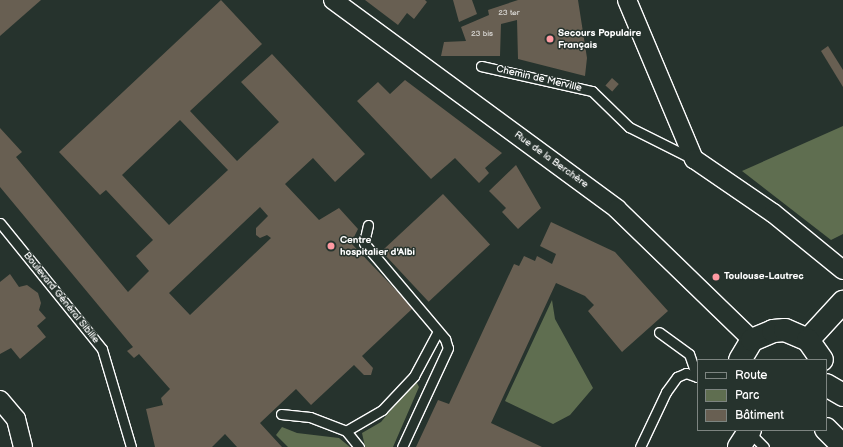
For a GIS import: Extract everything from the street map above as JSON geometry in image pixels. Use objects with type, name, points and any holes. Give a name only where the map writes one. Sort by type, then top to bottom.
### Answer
[{"type":"street","name":"Rue de la Berchère","points":[[333,0],[617,209],[752,340]]},
{"type":"street","points":[[627,0],[694,159]]},
{"type":"street","name":"Chemin de Merville","points":[[694,159],[773,213],[843,270]]},
{"type":"street","points":[[808,340],[843,302]]},
{"type":"street","points":[[741,359],[752,340],[773,331],[785,330],[808,340],[821,359]]},
{"type":"street","points":[[827,386],[843,395]]},
{"type":"street","points":[[0,400],[16,419],[23,447]]},
{"type":"lane","name":"Chemin de Merville","points":[[481,66],[592,91],[629,127],[694,159]]},
{"type":"lane","name":"Boulevard Général Sibille","points":[[0,223],[102,349],[130,447]]},
{"type":"lane","points":[[368,225],[364,243],[438,330],[448,348],[402,447]]},
{"type":"lane","points":[[346,431],[382,410],[414,376],[438,330]]},
{"type":"lane","points":[[659,332],[689,354],[697,377]]},
{"type":"lane","points":[[640,447],[666,392],[677,377],[686,373],[697,377]]},
{"type":"lane","points":[[281,414],[310,418],[346,431],[359,447]]},
{"type":"green space","points":[[843,126],[843,234],[831,240],[742,171]]},
{"type":"green space","points":[[552,300],[555,319],[593,388],[570,415],[553,424],[505,401]]},
{"type":"green space","points":[[417,383],[419,387],[393,447],[365,447],[362,433],[381,422],[412,384]]},
{"type":"green space","points":[[282,427],[297,433],[339,438],[350,447],[288,447],[276,435]]},
{"type":"building","points":[[0,0],[41,0],[0,36]]},
{"type":"building","points":[[221,0],[262,44],[190,111],[237,161],[279,122],[241,82],[272,54],[365,154],[335,182],[313,158],[285,184],[319,220],[339,208],[358,229],[351,243],[413,308],[362,356],[373,368],[371,375],[364,375],[354,365],[311,405],[296,389],[260,423],[282,447],[237,447],[225,434],[212,447],[155,447],[146,409],[163,405],[161,398],[170,389],[139,354],[134,358],[127,351],[133,347],[0,187],[0,128],[22,152],[16,157],[128,292],[149,271],[136,256],[153,240],[106,190],[100,195],[59,152]],"holes":[[[180,120],[228,170],[169,225],[122,175]],[[260,207],[268,216],[256,228],[256,235],[260,238],[267,235],[271,238],[190,315],[169,293]]]},
{"type":"building","points":[[365,0],[425,0],[427,2],[414,19],[407,13],[398,25]]},
{"type":"building","points":[[453,0],[472,0],[477,14],[459,22]]},
{"type":"building","name":"Secours Populaire Français","points":[[518,0],[578,0],[587,58],[585,76],[518,59],[517,20],[501,24],[500,56],[441,56],[444,42],[466,41],[461,27],[489,15],[488,10]]},
{"type":"building","points":[[828,46],[843,70],[843,87],[821,51]]},
{"type":"building","points":[[612,78],[619,84],[612,91],[605,86]]},
{"type":"building","points":[[405,80],[502,153],[485,168],[489,173],[479,183],[455,158],[431,179],[357,101],[378,82],[390,94]]},
{"type":"building","points":[[516,165],[541,208],[518,229],[502,212],[506,208],[489,191]]},
{"type":"building","points":[[443,194],[490,244],[429,302],[382,251]]},
{"type":"building","points":[[551,222],[615,252],[668,311],[622,352],[588,311],[594,305],[585,296],[556,283],[491,423],[542,447],[416,447],[438,400],[449,404],[514,264],[519,266],[524,256],[535,261],[537,256],[552,264],[556,254],[540,246]]},
{"type":"building","points":[[10,274],[19,287],[27,285],[38,293],[41,303],[39,310],[46,318],[37,326],[46,337],[20,359],[11,348],[0,354],[0,282]]},
{"type":"place","name":"Secours Populaire Français","points":[[550,39]]},
{"type":"place","name":"Centre hospitalier d'Albi","points":[[331,246]]},
{"type":"place","name":"Toulouse-Lautrec","points":[[716,277]]}]
